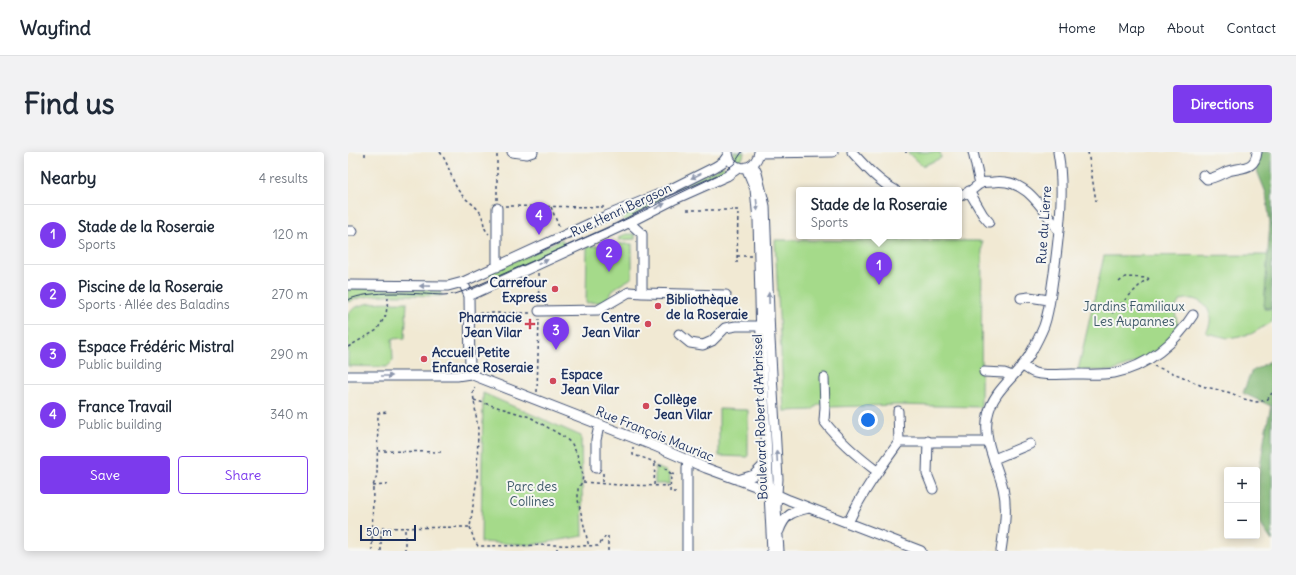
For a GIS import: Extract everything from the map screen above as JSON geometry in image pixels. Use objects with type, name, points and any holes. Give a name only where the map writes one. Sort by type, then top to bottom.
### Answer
[{"type":"street","points":[[512,152],[527,154],[533,152]]},
{"type":"street","points":[[728,154],[734,164],[746,167],[756,162],[759,152],[832,152]]},
{"type":"street","points":[[852,152],[884,187]]},
{"type":"street","points":[[973,152],[980,184]]},
{"type":"street","name":"Rue du Lierre","points":[[1001,551],[1006,508],[1003,489],[988,442],[986,426],[992,403],[999,391],[1022,365],[1044,326],[1050,300],[1059,231],[1060,168],[1058,152]]},
{"type":"street","points":[[1204,175],[1207,179],[1249,167],[1256,161],[1257,152]]},
{"type":"street","name":"Rue Henri Bergson","points":[[348,284],[448,286],[463,282],[606,216],[669,190],[715,167],[723,162],[728,154]]},
{"type":"street","name":"Boulevard Robert d'Arbrissel","points":[[746,167],[755,189],[778,480],[773,493],[772,551]]},
{"type":"street","name":"Boulevard Robert d'Arbrissel","points":[[746,167],[758,173],[765,206],[767,462],[776,509],[779,551]]},
{"type":"street","name":"Rue Henri Bergson","points":[[469,296],[746,167]]},
{"type":"street","points":[[962,194],[980,184],[996,181],[1008,181],[1029,193],[1041,205],[1059,231]]},
{"type":"street","points":[[969,191],[983,216],[989,222]]},
{"type":"street","points":[[497,207],[497,267]]},
{"type":"street","points":[[632,225],[642,234],[642,293]]},
{"type":"street","points":[[348,376],[451,376],[470,374],[469,296],[463,282]]},
{"type":"street","points":[[539,311],[598,310],[629,292],[726,295]]},
{"type":"street","points":[[1021,298],[1028,297],[1050,300]]},
{"type":"street","points":[[1022,365],[1034,373],[1094,374],[1113,373],[1127,370],[1144,362],[1159,352],[1177,337],[1193,315]]},
{"type":"street","points":[[679,334],[690,343],[703,345],[712,341],[725,328],[736,326],[765,326]]},
{"type":"street","points":[[984,372],[1004,373],[1012,376]]},
{"type":"street","name":"Rue François Mauriac","points":[[470,374],[706,468],[921,551]]},
{"type":"street","points":[[824,378],[824,421],[832,432],[857,456],[878,472]]},
{"type":"street","points":[[848,523],[878,472],[899,442],[898,411]]},
{"type":"street","points":[[596,468],[596,440],[599,426]]},
{"type":"street","points":[[928,441],[927,474],[933,489]]},
{"type":"street","points":[[899,442],[988,442]]},
{"type":"street","points":[[994,459],[1030,444]]},
{"type":"street","points":[[687,551],[688,460]]},
{"type":"street","points":[[738,480],[754,475],[767,462]]},
{"type":"street","points":[[778,535],[782,523],[786,517],[809,508]]},
{"type":"path","points":[[440,152],[460,193],[478,210],[481,215],[484,229],[490,234],[497,236]]},
{"type":"path","points":[[497,152],[497,207],[605,207],[608,210]]},
{"type":"path","points":[[1088,152],[1096,201]]},
{"type":"path","points":[[550,206],[560,227]]},
{"type":"path","points":[[687,210],[738,210],[737,263]]},
{"type":"path","points":[[737,256],[760,257]]},
{"type":"path","points":[[537,396],[539,311],[538,271]]},
{"type":"path","points":[[1112,313],[1143,282],[1150,280],[1148,278],[1125,277],[1119,282]]},
{"type":"path","points":[[348,347],[376,330],[386,315],[388,298]]},
{"type":"path","points":[[479,313],[532,313],[539,311]]},
{"type":"path","points":[[1144,362],[1181,376],[1202,386],[1257,402],[1267,400],[1272,393]]},
{"type":"path","points":[[475,387],[473,393],[478,429],[477,478],[470,527],[474,540],[478,546],[557,545],[589,547],[598,546],[607,536],[608,551]]},
{"type":"path","points":[[474,400],[530,417],[564,437],[572,444],[577,454],[583,475],[582,482],[578,489],[578,500],[589,547]]},
{"type":"path","points":[[372,551],[374,486],[377,475],[378,413],[389,412]]},
{"type":"path","points":[[633,447],[633,455],[655,463],[671,474],[678,475]]},
{"type":"path","points":[[378,451],[443,452]]},
{"type":"path","points":[[654,485],[655,463]]},
{"type":"path","points":[[671,474],[670,492],[677,492]]},
{"type":"path","points":[[582,482],[671,486]]},
{"type":"path","points":[[374,486],[386,486],[390,483]]},
{"type":"path","points":[[381,551],[381,528],[470,527]]},
{"type":"path","points":[[405,528],[405,551]]},
{"type":"path","points":[[557,545],[557,551]]},
{"type":"green space","points":[[733,152],[744,152],[743,157],[738,162],[734,158]]},
{"type":"green space","points":[[907,152],[940,152],[941,158],[922,166]]},
{"type":"green space","points":[[1260,152],[1272,152],[1272,308],[1264,308],[1270,223],[1266,193],[1256,168]]},
{"type":"green space","points":[[723,166],[728,171],[625,222],[620,212]]},
{"type":"green space","points":[[626,234],[635,234],[635,239],[619,240],[619,237]]},
{"type":"green space","points":[[562,239],[566,248],[493,281],[489,273]]},
{"type":"green space","points":[[775,240],[982,241],[981,407],[897,405],[829,407],[828,404],[819,404],[812,410],[784,411]]},
{"type":"green space","points":[[619,244],[632,244],[632,277],[615,288],[603,302],[586,303],[587,246],[619,246]]},
{"type":"green space","name":"Jardins Familiaux Les Aupannes","points":[[1268,255],[1264,309],[1272,309],[1272,322],[1251,334],[1228,338],[1206,333],[1210,322],[1209,313],[1205,306],[1199,301],[1185,299],[1179,302],[1176,308],[1176,319],[1180,330],[1160,348],[1142,360],[1113,371],[1078,370],[1104,256]]},
{"type":"green space","points":[[348,288],[441,289],[441,296],[381,295],[369,296],[348,302]]},
{"type":"green space","points":[[407,302],[405,338],[392,339],[393,361],[387,367],[348,366],[348,313],[360,306],[368,304]]},
{"type":"green space","points":[[1272,360],[1272,541],[1261,525],[1260,510],[1260,468],[1271,406],[1243,393],[1251,372]]},
{"type":"green space","name":"Parc des Collines","points":[[483,393],[581,436],[583,536],[532,545],[481,542]]},
{"type":"green space","points":[[719,409],[748,410],[748,457],[719,456]]},
{"type":"green space","points":[[655,467],[666,471],[670,475],[670,484],[655,484]]},
{"type":"tram line","points":[[348,300],[368,294],[407,293],[443,295],[455,294],[467,290],[614,225],[720,174],[734,164],[742,152]]},
{"type":"tram line","points":[[534,254],[649,202]]},
{"type":"place","name":"France Travail","points":[[539,235]]},
{"type":"place","name":"Piscine de la Roseraie","points":[[609,272]]},
{"type":"place","name":"Stade de la Roseraie","points":[[879,285]]},
{"type":"place","name":"Carrefour Express","points":[[555,289]]},
{"type":"place","name":"Bibliothèque de la Roseraie","points":[[658,306]]},
{"type":"place","name":"Pharmacie Jean Vilar","points":[[530,324]]},
{"type":"place","name":"Centre Jean Vilar","points":[[648,324]]},
{"type":"place","name":"Espace Frédéric Mistral","points":[[556,350]]},
{"type":"place","name":"Accueil Petite Enfance Roseraie","points":[[424,359]]},
{"type":"place","name":"Espace Jean Vilar","points":[[553,381]]},
{"type":"place","name":"Collège Jean Vilar","points":[[646,406]]}]
